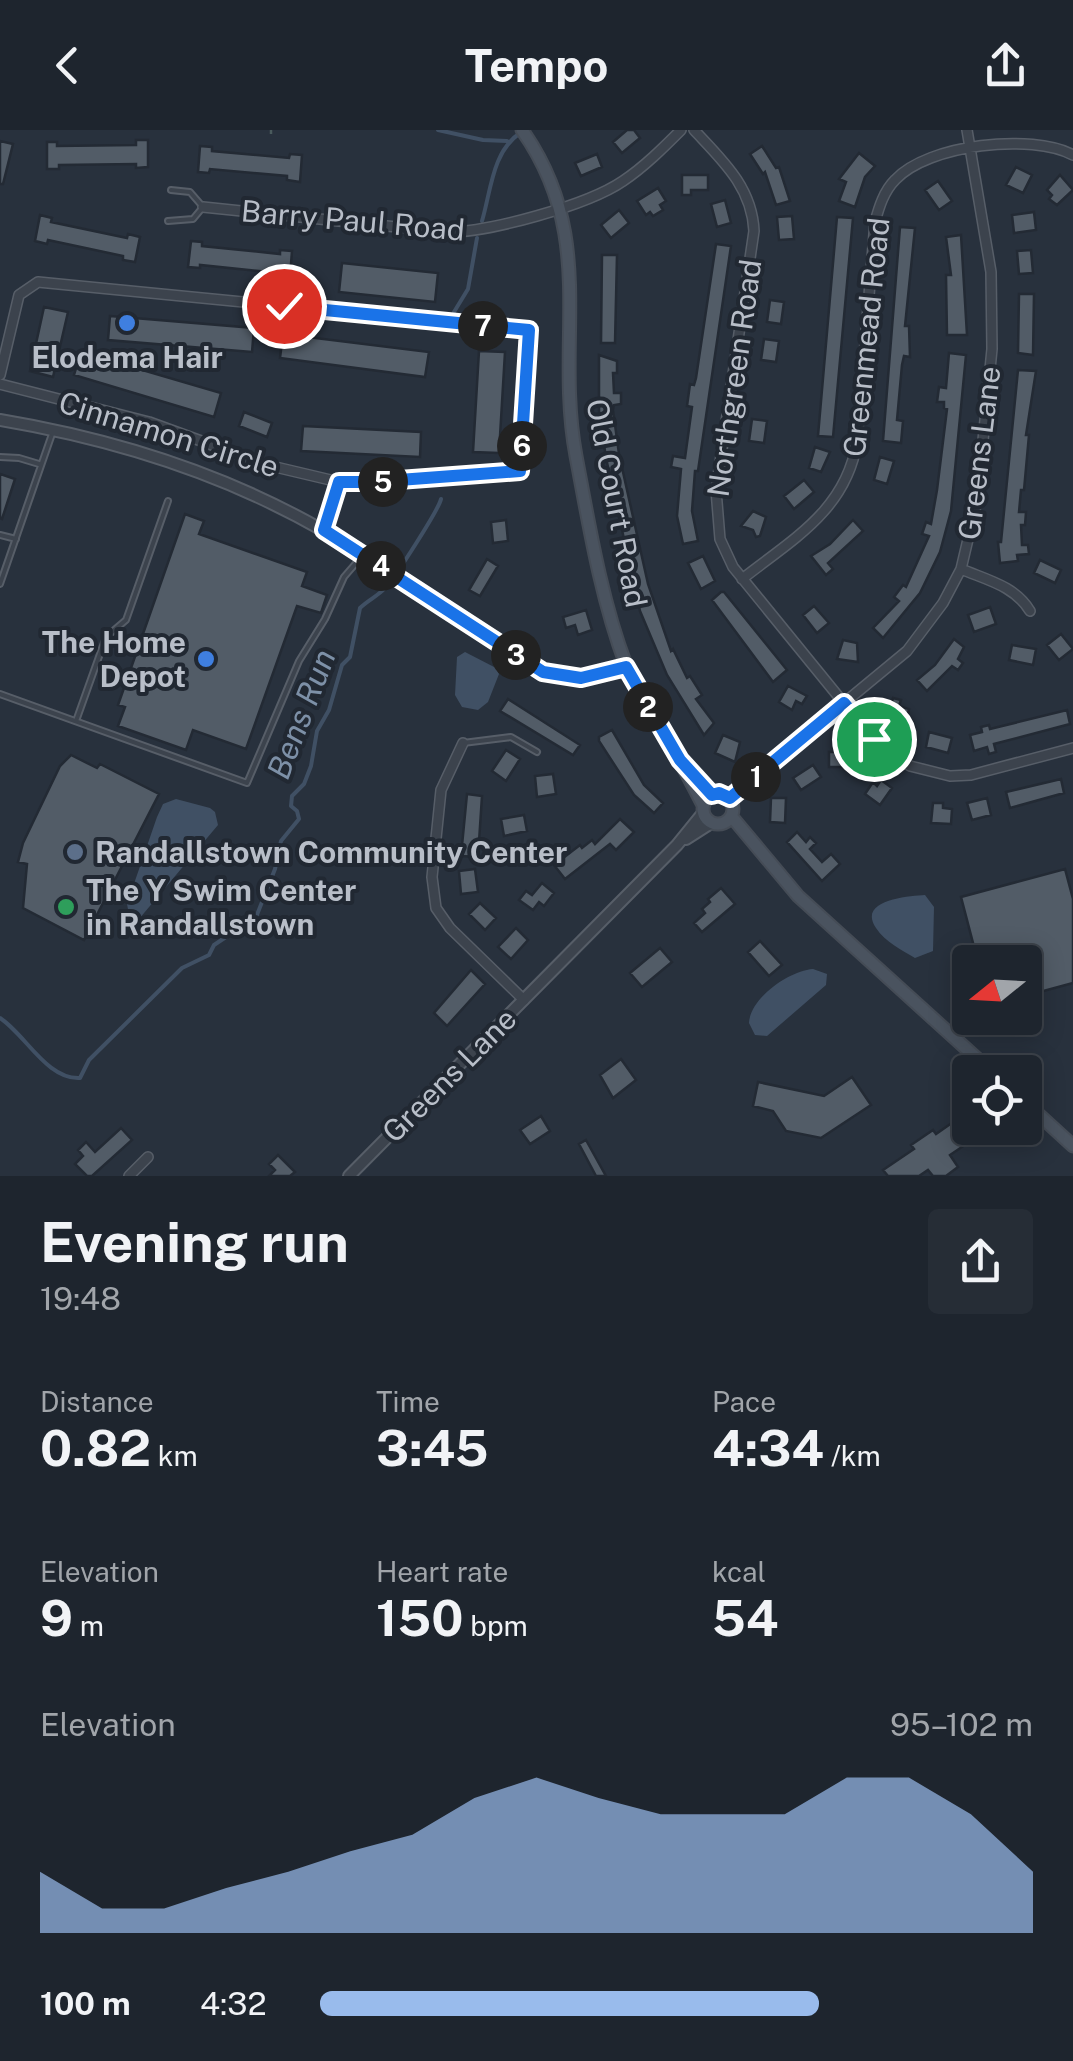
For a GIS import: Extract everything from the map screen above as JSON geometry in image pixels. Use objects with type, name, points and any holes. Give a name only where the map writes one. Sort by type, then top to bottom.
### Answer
[{"type":"main road","name":"Old Court Road","points":[[525,134],[546,170],[560,206],[571,273],[570,387],[575,452],[626,667],[714,813],[750,842],[798,896],[973,1055]]},
{"type":"main road","points":[[719,793],[730,798],[734,807],[714,813],[719,793]]},
{"type":"main road","points":[[1042,1118],[1073,1146]]},
{"type":"street","name":"Barry Paul Road","points":[[203,208],[463,232],[605,192],[681,130]]},
{"type":"street","name":"Northgreen Road","points":[[694,130],[734,173],[753,215],[716,508],[720,539],[742,579],[874,739],[891,754],[928,772],[971,775],[1073,748]]},
{"type":"street","name":"Greens Lane","points":[[730,798],[906,651],[927,627],[961,569],[978,501],[992,349],[991,272],[968,130]]},
{"type":"street","name":"Greenmead Road","points":[[742,579],[820,517],[849,476],[858,442],[875,222],[894,180],[919,163],[971,149],[1020,142],[1043,144],[1073,156]]},
{"type":"street","name":"Cinnamon Circle","points":[[0,375],[18,295],[38,282],[529,330],[520,471],[389,482],[339,482],[267,465],[149,422],[0,384]]},
{"type":"street","points":[[0,420],[54,429],[150,455],[270,503],[324,530],[543,672],[581,678],[626,667]]},
{"type":"street","points":[[324,530],[339,482]]},
{"type":"street","points":[[961,569],[1018,594],[1030,611]]},
{"type":"street","points":[[463,743],[441,790],[432,877],[436,908],[450,928],[524,1000]]},
{"type":"street","name":"Greens Lane","points":[[349,1176],[676,845],[714,813]]},
{"type":"street","points":[[129,1176],[148,1158]]},
{"type":"lane","points":[[168,221],[193,219],[203,208],[190,192],[171,190]]},
{"type":"lane","points":[[0,584],[54,429]]},
{"type":"lane","points":[[0,457],[41,465]]},
{"type":"lane","points":[[76,722],[106,636],[126,620],[168,501]]},
{"type":"lane","points":[[0,535],[16,539]]},
{"type":"lane","points":[[0,694],[247,782],[298,661],[325,618],[344,577],[363,555]]},
{"type":"lane","points":[[463,743],[510,737],[537,752]]},
{"type":"water","points":[[465,652],[496,668],[499,674],[488,702],[478,710],[462,707],[455,695],[457,657]]},
{"type":"water","points":[[176,799],[210,808],[218,825],[139,919],[130,920],[127,904],[157,817],[163,804]]},
{"type":"water","points":[[925,895],[934,907],[933,951],[915,958],[884,937],[872,919],[873,911],[887,901]]},
{"type":"water","points":[[813,969],[827,974],[826,985],[767,1036],[755,1035],[749,1023],[763,995],[782,980]]},
{"type":"building","points":[[627,130],[634,130],[640,138],[622,153],[613,142]]},
{"type":"building","points":[[136,140],[148,140],[148,167],[59,165],[59,169],[47,169],[47,142],[57,142],[57,146],[136,145]]},
{"type":"building","points":[[0,141],[13,144],[3,184],[0,184]]},
{"type":"building","points":[[200,146],[212,147],[212,151],[289,158],[290,154],[302,155],[300,182],[287,180],[287,176],[210,169],[209,173],[198,172]]},
{"type":"building","points":[[762,146],[779,167],[790,201],[776,205],[765,172],[750,154]]},
{"type":"building","points":[[859,153],[875,166],[865,177],[855,207],[839,201],[846,182],[839,179]]},
{"type":"building","points":[[597,154],[602,167],[581,176],[575,163]]},
{"type":"building","points":[[1016,167],[1032,175],[1023,193],[1006,185]]},
{"type":"building","points":[[682,175],[708,175],[708,190],[691,190],[691,195],[682,195]]},
{"type":"building","points":[[1060,175],[1073,190],[1057,205],[1049,199],[1052,195],[1047,190]]},
{"type":"building","points":[[938,181],[952,201],[939,210],[925,190]]},
{"type":"building","points":[[658,188],[666,201],[660,205],[663,210],[646,215],[637,201]]},
{"type":"building","points":[[725,200],[731,223],[717,227],[711,204]]},
{"type":"building","points":[[619,210],[629,223],[611,238],[601,225]]},
{"type":"building","points":[[1034,212],[1036,230],[1014,233],[1012,215]]},
{"type":"building","points":[[40,215],[52,218],[51,222],[127,238],[128,234],[140,237],[135,262],[48,240],[47,244],[35,241]]},
{"type":"building","points":[[792,216],[794,239],[779,240],[777,217]]},
{"type":"building","points":[[837,217],[853,218],[833,437],[818,436]]},
{"type":"building","points":[[900,227],[915,228],[905,326],[909,326],[910,357],[904,356],[902,365],[897,420],[903,421],[901,443],[883,441]]},
{"type":"building","points":[[961,235],[967,335],[947,335],[946,275],[951,275],[946,237]]},
{"type":"building","points":[[191,241],[202,242],[202,246],[280,254],[280,250],[292,251],[290,277],[200,265],[188,267]]},
{"type":"building","points":[[716,244],[731,246],[695,471],[692,511],[698,541],[683,544],[677,516],[681,469],[671,467],[673,456],[685,458],[692,407],[687,406],[690,384],[694,385],[696,378]]},
{"type":"building","points":[[1031,250],[1033,273],[1019,274],[1017,251]]},
{"type":"building","points":[[602,255],[617,255],[615,343],[601,343]]},
{"type":"building","points":[[342,263],[438,273],[435,302],[339,292]]},
{"type":"building","points":[[1019,294],[1034,294],[1033,355],[1018,353]]},
{"type":"building","points":[[770,300],[784,302],[781,324],[767,322]]},
{"type":"building","points":[[44,307],[68,312],[53,377],[30,371]]},
{"type":"building","points":[[110,316],[254,328],[252,352],[108,340]]},
{"type":"building","points":[[283,334],[429,352],[425,377],[280,358]]},
{"type":"building","points":[[764,339],[779,341],[776,362],[761,360]]},
{"type":"building","points":[[479,351],[505,352],[499,453],[473,452]]},
{"type":"building","points":[[81,352],[221,393],[214,417],[74,375]]},
{"type":"building","points":[[949,353],[966,355],[951,511],[940,552],[920,593],[883,638],[873,628],[899,601],[894,597],[903,585],[906,587],[929,536],[922,534],[926,522],[931,524],[937,490],[947,409],[944,402],[937,402],[939,387],[946,388]]},
{"type":"building","points":[[599,355],[617,361],[614,393],[621,393],[621,404],[614,405],[613,410],[619,454],[648,584],[671,651],[702,695],[696,699],[714,723],[704,735],[667,675],[640,611],[606,458],[599,411]]},
{"type":"building","points":[[1018,370],[1036,371],[1019,512],[1026,512],[1025,525],[1021,525],[1022,545],[1028,545],[1029,554],[1017,555],[1018,561],[1000,563],[998,542]]},
{"type":"building","points":[[244,412],[272,423],[267,437],[239,426]]},
{"type":"building","points":[[752,419],[767,421],[764,443],[749,441]]},
{"type":"building","points":[[303,426],[421,432],[420,457],[301,451]]},
{"type":"building","points":[[815,447],[830,452],[821,472],[809,468]]},
{"type":"building","points":[[880,457],[894,461],[887,484],[874,480]]},
{"type":"building","points":[[0,474],[15,479],[2,519],[0,518]]},
{"type":"building","points":[[804,480],[814,492],[794,509],[784,496]]},
{"type":"building","points":[[753,511],[766,517],[760,536],[756,537],[753,530],[741,526]]},
{"type":"building","name":"The Home Depot","points":[[185,514],[204,521],[199,534],[307,572],[302,586],[327,595],[321,613],[297,606],[246,749],[193,730],[186,750],[118,726],[125,707],[118,705]]},
{"type":"building","points":[[506,520],[508,541],[493,543],[491,522]]},
{"type":"building","points":[[853,520],[863,531],[828,563],[833,569],[826,575],[811,556],[830,544]]},
{"type":"building","points":[[703,556],[715,581],[701,589],[688,563]]},
{"type":"building","points":[[487,559],[498,566],[480,596],[469,590]]},
{"type":"building","points":[[1040,560],[1061,570],[1055,583],[1034,573]]},
{"type":"building","points":[[721,592],[787,670],[773,682],[712,600]]},
{"type":"building","points":[[814,606],[829,623],[817,633],[803,615]]},
{"type":"building","points":[[990,607],[996,624],[974,632],[968,615]]},
{"type":"building","points":[[586,610],[592,630],[578,635],[575,625],[566,628],[563,617]]},
{"type":"building","points":[[1061,634],[1073,649],[1059,660],[1047,645]]},
{"type":"building","points":[[954,639],[964,647],[958,659],[963,663],[958,670],[952,666],[927,691],[917,680],[935,665]]},
{"type":"building","points":[[843,640],[857,643],[858,662],[837,659]]},
{"type":"building","points":[[1012,645],[1036,649],[1033,665],[1009,660]]},
{"type":"building","points":[[788,686],[807,696],[802,704],[796,701],[792,710],[779,702]]},
{"type":"building","points":[[893,698],[901,700],[899,706],[909,709],[904,730],[887,719]]},
{"type":"building","points":[[508,699],[580,745],[573,755],[500,711]]},
{"type":"building","points":[[1067,710],[1070,724],[994,744],[996,752],[989,754],[987,747],[974,751],[970,735],[982,732],[981,727],[989,725],[990,729]]},
{"type":"building","points":[[612,730],[644,785],[663,803],[654,813],[634,795],[599,741],[599,737]]},
{"type":"building","points":[[929,732],[952,738],[948,753],[926,747]]},
{"type":"building","points":[[723,735],[740,742],[735,762],[715,753]]},
{"type":"building","points":[[506,750],[520,759],[506,781],[492,771]]},
{"type":"building","points":[[829,752],[852,752],[853,767],[829,767]]},
{"type":"building","name":"Randallstown Community Center","points":[[71,755],[97,768],[100,764],[159,794],[84,940],[23,908],[27,864],[18,862],[23,843],[60,766]]},
{"type":"building","points":[[813,765],[821,777],[801,790],[793,778]]},
{"type":"building","points":[[553,774],[556,794],[537,797],[535,776]]},
{"type":"building","points":[[1061,779],[1064,793],[1010,808],[1006,792]]},
{"type":"building","points":[[881,780],[892,788],[880,805],[865,794],[873,782],[877,786]]},
{"type":"building","points":[[467,794],[482,796],[478,857],[461,856]]},
{"type":"building","points":[[771,798],[786,798],[785,823],[770,822]]},
{"type":"building","points":[[987,798],[991,815],[972,820],[967,803]]},
{"type":"building","points":[[933,803],[943,803],[943,808],[952,809],[951,824],[931,823]]},
{"type":"building","points":[[524,815],[527,831],[504,836],[501,819]]},
{"type":"building","points":[[620,819],[634,832],[616,850],[610,844],[565,879],[554,865],[580,845],[582,848],[592,840],[595,844]]},
{"type":"building","points":[[797,832],[806,842],[810,837],[816,843],[810,849],[822,862],[831,854],[840,864],[822,881],[787,842]]},
{"type":"building","points":[[475,869],[478,892],[461,894],[459,871]]},
{"type":"building","points":[[1065,869],[1073,899],[1073,983],[1042,991],[1042,945],[974,945],[961,897]]},
{"type":"building","points":[[542,883],[554,893],[544,906],[539,902],[533,910],[519,900],[526,891],[532,895]]},
{"type":"building","points":[[721,888],[735,904],[702,932],[694,923],[705,913],[702,909],[710,902],[708,899]]},
{"type":"building","points":[[480,903],[496,918],[485,930],[469,914]]},
{"type":"building","points":[[516,928],[528,940],[511,959],[498,947]]},
{"type":"building","points":[[760,941],[782,965],[769,976],[748,952]]},
{"type":"building","points":[[660,948],[672,962],[642,987],[630,973]]},
{"type":"building","points":[[471,970],[485,984],[447,1026],[434,1013]]},
{"type":"building","points":[[621,1059],[636,1080],[613,1098],[600,1075]]},
{"type":"building","points":[[852,1077],[871,1105],[821,1138],[786,1131],[773,1111],[753,1106],[758,1082],[824,1096]]},
{"type":"building","points":[[541,1116],[550,1131],[530,1144],[520,1130]]},
{"type":"building","points":[[952,1123],[952,1145],[965,1145],[950,1155],[958,1167],[946,1176],[933,1176],[928,1170],[919,1176],[888,1176],[883,1170],[933,1130],[936,1134]]},
{"type":"building","points":[[121,1128],[132,1140],[92,1176],[87,1176],[75,1164],[83,1156],[78,1150],[86,1142],[95,1152]]},
{"type":"building","points":[[586,1140],[606,1176],[596,1176],[579,1144]]},
{"type":"building","points":[[278,1155],[295,1172],[290,1176],[269,1176],[275,1170],[269,1164]]},
{"type":"waterway","points":[[438,130],[507,141]]},
{"type":"waterway","name":"Bens Run","points":[[482,221],[498,161],[520,133]]},
{"type":"waterway","name":"Bens Run","points":[[454,312],[468,289],[477,238]]},
{"type":"waterway","name":"Bens Run","points":[[0,1018],[57,1072],[80,1078],[89,1060],[182,968],[209,955],[214,945],[232,933],[251,930],[275,869],[281,841],[299,819],[291,806],[292,796],[304,784],[311,766],[317,731],[329,710],[342,665],[350,657],[360,608],[390,582],[441,499]]},
{"type":"place","name":"Elodema Hair","points":[[127,323]]},
{"type":"place","name":"The Home Depot","points":[[206,659]]},
{"type":"place","name":"Randallstown Community Center","points":[[75,852]]},
{"type":"place","name":"The Y Swim Center in Randallstown","points":[[66,907]]},
{"type":"route","points":[[284,306],[529,330],[520,471],[339,482],[324,530],[543,672],[581,678],[626,667],[680,760],[712,795],[719,793],[730,798],[844,703],[874,739]]}]
